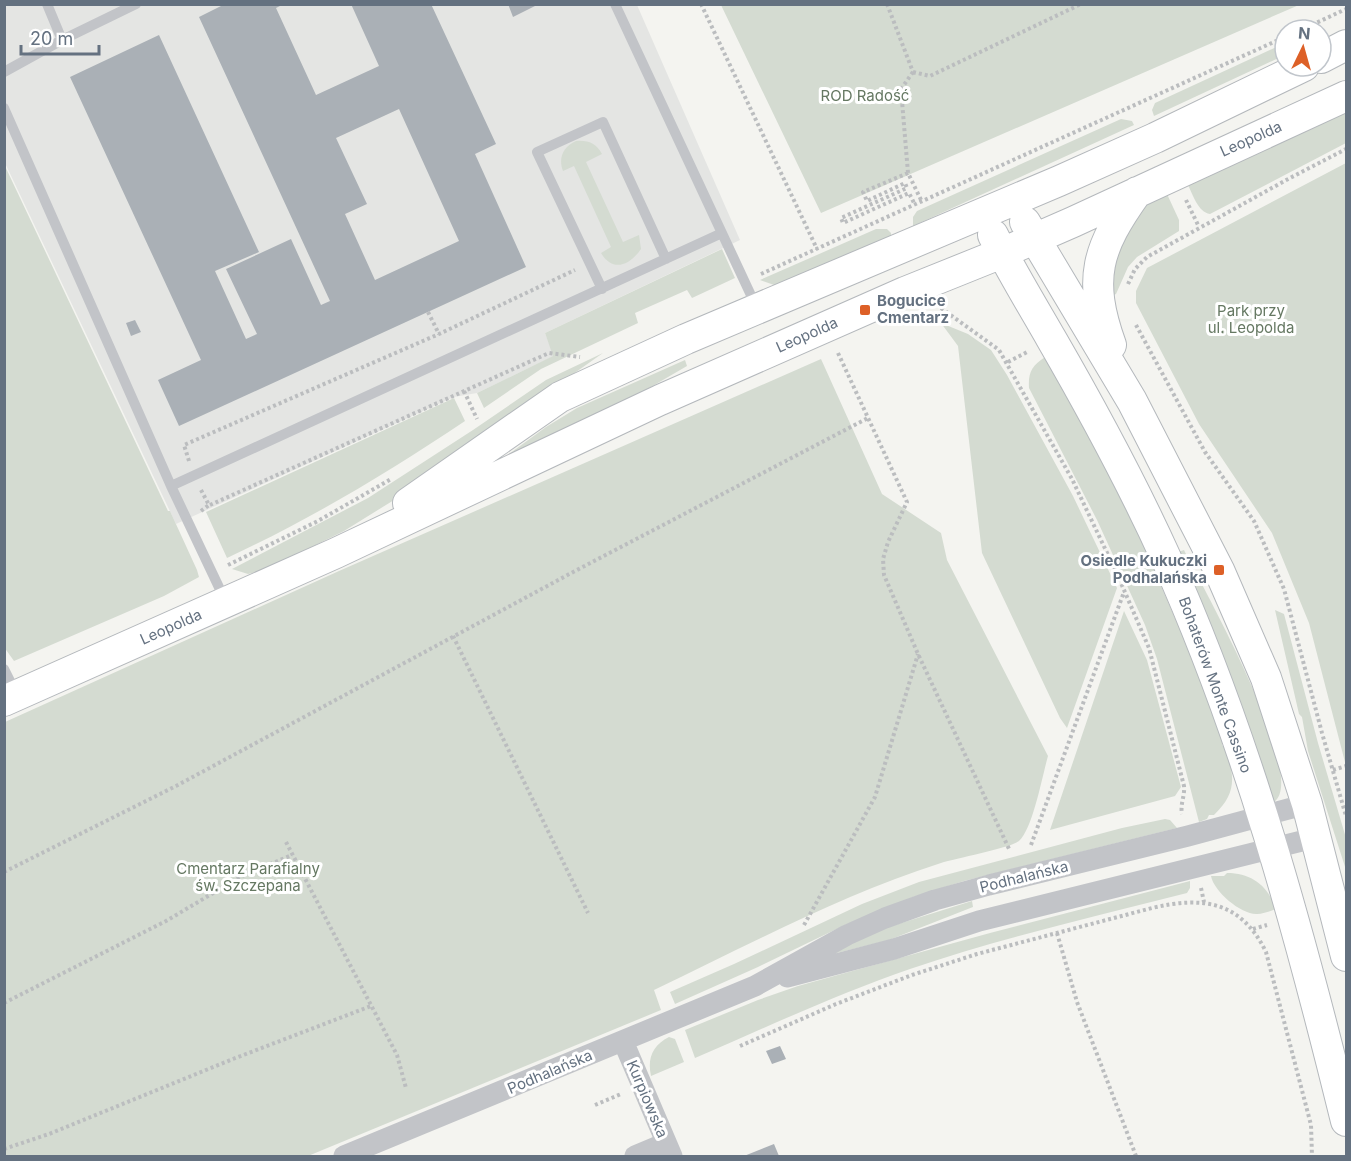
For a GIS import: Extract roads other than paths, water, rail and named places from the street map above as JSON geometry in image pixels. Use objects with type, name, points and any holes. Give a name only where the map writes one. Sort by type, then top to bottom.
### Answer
[{"type":"street","points":[[1333,52],[1347,45]]},
{"type":"street","name":"Leopolda","points":[[336,553],[560,397],[686,339],[1155,138],[1279,78]]},
{"type":"street","name":"Leopolda","points":[[9,688],[226,603],[660,400],[905,292],[1034,239],[1347,96]]},
{"type":"street","points":[[1132,401],[1109,338],[1097,289],[1099,267],[1105,247],[1118,218],[1137,192]]},
{"type":"street","points":[[1014,200],[1034,239],[1132,401],[1219,570],[1262,667],[1294,759],[1347,956]]},
{"type":"street","name":"Bohaterów Monte Cassino","points":[[982,214],[1084,397],[1165,557],[1212,671],[1263,817],[1293,918],[1347,1121]]},
{"type":"street","name":"Podhalańska","points":[[344,1156],[755,986],[866,926],[935,900],[1307,804]]},
{"type":"street","name":"Podhalańska","points":[[755,986],[894,949],[979,921],[1314,838]]},
{"type":"street","name":"Kurpiowska","points":[[623,1041],[669,1150]]},
{"type":"street","points":[[635,1156],[669,1150]]},
{"type":"lane","points":[[46,4],[62,40]]},
{"type":"lane","points":[[4,72],[62,40],[136,4]]},
{"type":"lane","points":[[615,4],[757,309]]},
{"type":"lane","points":[[4,108],[171,486],[226,603]]},
{"type":"lane","points":[[602,289],[537,152],[603,122],[666,259]]},
{"type":"lane","points":[[171,486],[722,233]]},
{"type":"place","name":"Bogucice Cmentarz","points":[[865,310]]},
{"type":"place","name":"Osiedle Kukuczki Podhalańska","points":[[1219,570]]},
{"type":"park label","name":"ROD Radość","points":[[865,96]]},
{"type":"park label","name":"Park przy ul. Leopolda","points":[[1251,320]]},
{"type":"park label","name":"Cmentarz Parafialny św. Szczepana","points":[[248,878]]}]
